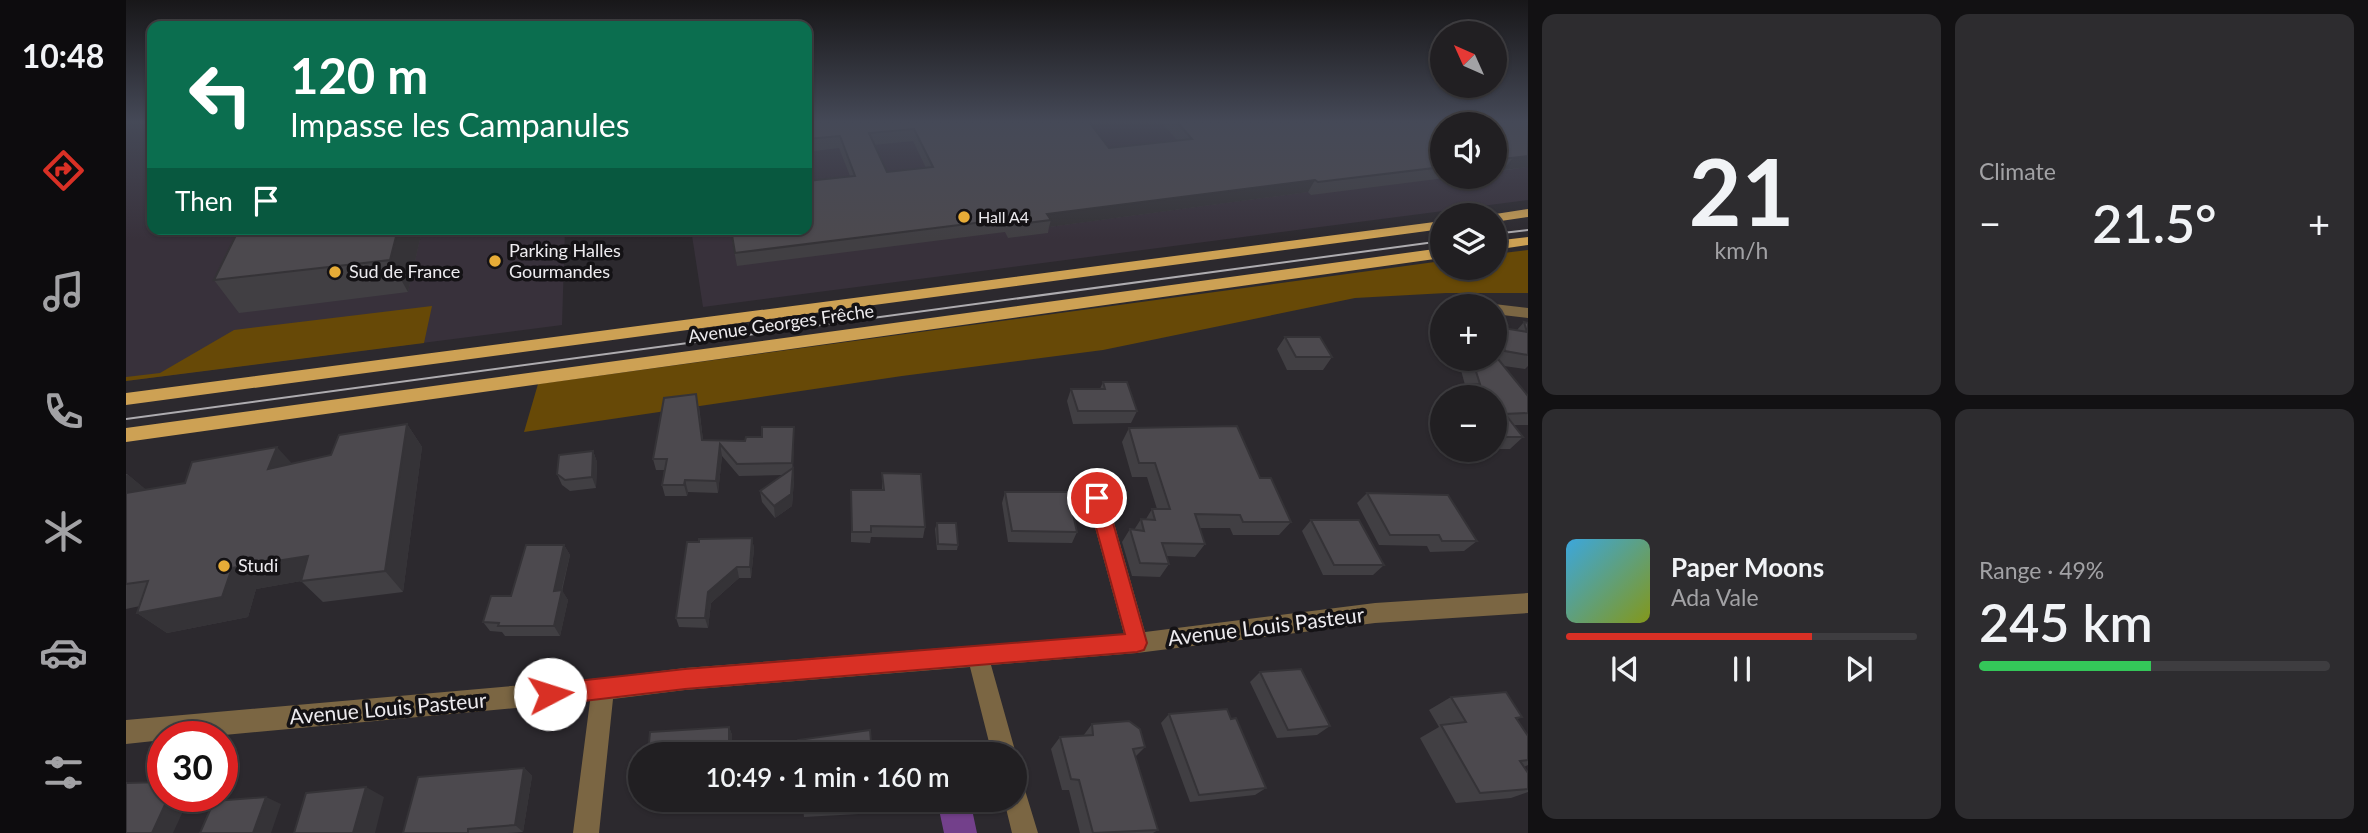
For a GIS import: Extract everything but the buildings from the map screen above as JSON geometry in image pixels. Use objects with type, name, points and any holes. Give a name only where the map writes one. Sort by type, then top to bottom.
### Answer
[{"type":"main road","points":[[1507,216],[1528,213]]},
{"type":"main road","name":"Avenue Georges Frêche","points":[[126,399],[1430,227]]},
{"type":"main road","points":[[1507,244],[1528,241]]},
{"type":"main road","name":"Avenue Georges Frêche","points":[[126,435],[1430,255]]},
{"type":"street","points":[[1507,311],[1528,313]]},
{"type":"street","points":[[1097,498],[1137,643]]},
{"type":"street","name":"Avenue Louis Pasteur","points":[[126,732],[603,689],[685,679],[1137,643],[1375,613],[1528,603]]},
{"type":"street","points":[[978,657],[1001,742]]},
{"type":"street","points":[[586,833],[603,689]]},
{"type":"street","points":[[1019,812],[1025,833]]},
{"type":"shaded area","points":[[126,161],[147,161],[147,235],[565,235],[562,325],[126,381]]},
{"type":"shaded area","points":[[812,161],[1430,161],[1430,189],[1507,189],[1507,161],[1528,161],[1528,200],[1505,203],[1430,203],[1430,213],[703,307],[692,235],[812,235]]},
{"type":"shaded area","points":[[1528,250],[1528,293],[1446,293],[1355,298],[1103,350],[902,376],[524,432],[538,384],[1430,263],[1430,280],[1507,280],[1507,253]]},
{"type":"shaded area","points":[[432,306],[424,343],[126,381],[126,377],[160,373],[234,330]]},
{"type":"shaded area","points":[[940,812],[973,812],[977,833],[944,833]]},
{"type":"tram line","points":[[1507,232],[1528,230]]},
{"type":"tram line","points":[[126,419],[1430,243]]},
{"type":"place","name":"Hall A4","points":[[964,217]]},
{"type":"place","name":"Parking Halles Gourmandes","points":[[495,261]]},
{"type":"place","name":"Sud de France","points":[[335,272]]},
{"type":"place","name":"Studi","points":[[224,566]]},
{"type":"route","points":[[550,694],[685,679],[1137,643],[1097,498]]}]
